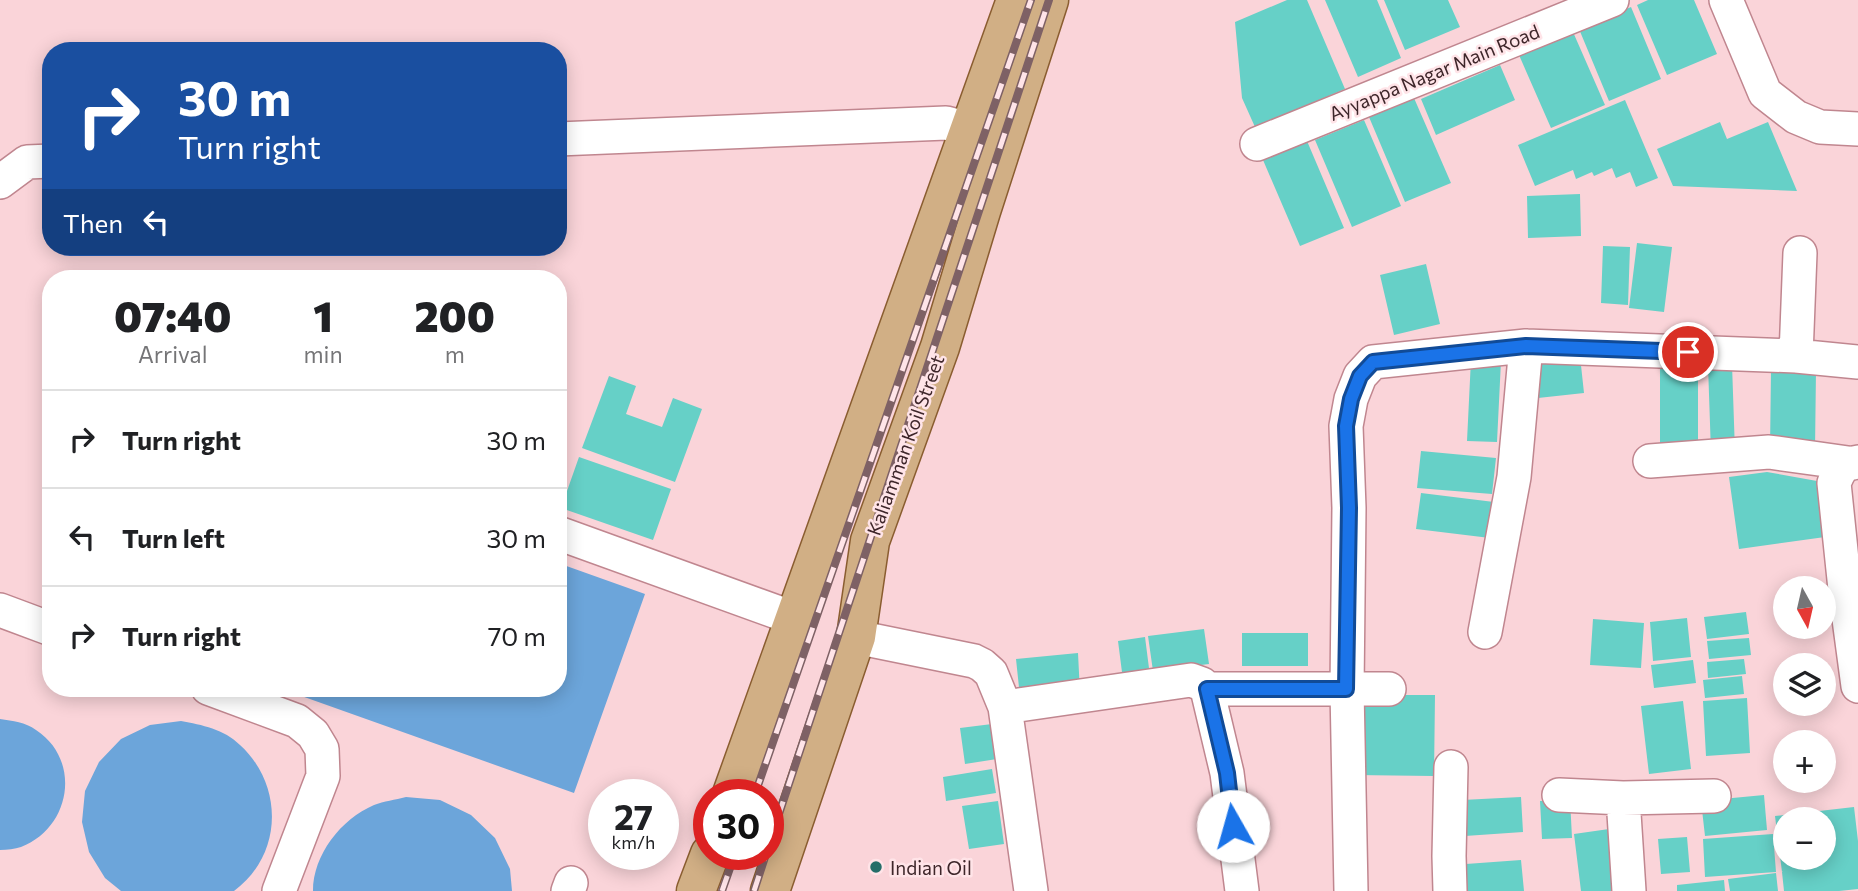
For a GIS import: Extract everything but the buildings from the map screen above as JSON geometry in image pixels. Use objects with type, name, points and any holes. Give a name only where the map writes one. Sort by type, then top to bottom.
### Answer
[{"type":"main road","points":[[737,779],[1016,0]]},
{"type":"main road","name":"Kaliamman Koil Street","points":[[770,891],[856,637],[870,541],[940,347],[1049,0]]},
{"type":"main road","points":[[696,891],[704,870]]},
{"type":"street","name":"Ayyappa Nagar Main Road","points":[[1257,144],[1612,0]]},
{"type":"street","points":[[1726,0],[1765,93],[1796,117],[1820,127],[1858,129]]},
{"type":"street","points":[[567,139],[946,123],[969,129]]},
{"type":"street","points":[[5,174],[27,162],[42,161]]},
{"type":"street","points":[[1796,356],[1800,253]]},
{"type":"street","points":[[1485,632],[1514,477],[1526,346]]},
{"type":"street","points":[[1351,891],[1346,689],[1349,508],[1346,426],[1351,399],[1360,376],[1373,362],[1526,346],[1796,356],[1858,362]]},
{"type":"street","points":[[1650,461],[1769,452],[1853,463]]},
{"type":"street","points":[[1853,463],[1839,470],[1834,483],[1851,588],[1858,686]]},
{"type":"street","points":[[567,537],[796,618]]},
{"type":"street","points":[[0,610],[42,626]]},
{"type":"street","points":[[856,637],[974,662],[991,673],[1005,707],[1031,891]]},
{"type":"street","points":[[1005,707],[1179,681],[1191,680],[1202,684],[1207,689],[1227,773],[1242,891]]},
{"type":"street","points":[[1207,689],[1389,690]]},
{"type":"street","points":[[234,697],[297,721],[313,734],[322,749],[323,776],[279,891]]},
{"type":"street","points":[[1450,891],[1451,767]]},
{"type":"street","points":[[1559,795],[1623,798],[1714,796]]},
{"type":"street","points":[[1623,798],[1629,891]]},
{"type":"water","points":[[567,566],[645,594],[574,793],[304,697],[567,697]]},
{"type":"water","points":[[0,719],[36,730],[51,743],[60,758],[65,775],[60,810],[51,825],[38,838],[21,847],[0,850]]},
{"type":"water","points":[[181,721],[220,731],[240,745],[254,761],[265,780],[270,799],[272,820],[269,840],[262,859],[250,876],[234,891],[121,891],[105,878],[89,852],[82,822],[85,791],[99,762],[121,739],[150,725]]},
{"type":"water","points":[[406,797],[440,800],[471,815],[495,838],[510,869],[512,891],[313,891],[318,864],[340,829],[374,805]]},
{"type":"railway","points":[[760,779],[1031,0]]},
{"type":"railway","points":[[784,799],[1049,0]]},
{"type":"railway","points":[[722,891],[729,870]]},
{"type":"railway","points":[[754,891],[761,870]]},
{"type":"place","name":"Indian Oil","points":[[876,867]]},
{"type":"route","points":[[1233,826],[1227,773],[1207,689],[1346,689],[1349,508],[1346,426],[1351,399],[1360,376],[1373,362],[1526,346],[1688,352]]}]
